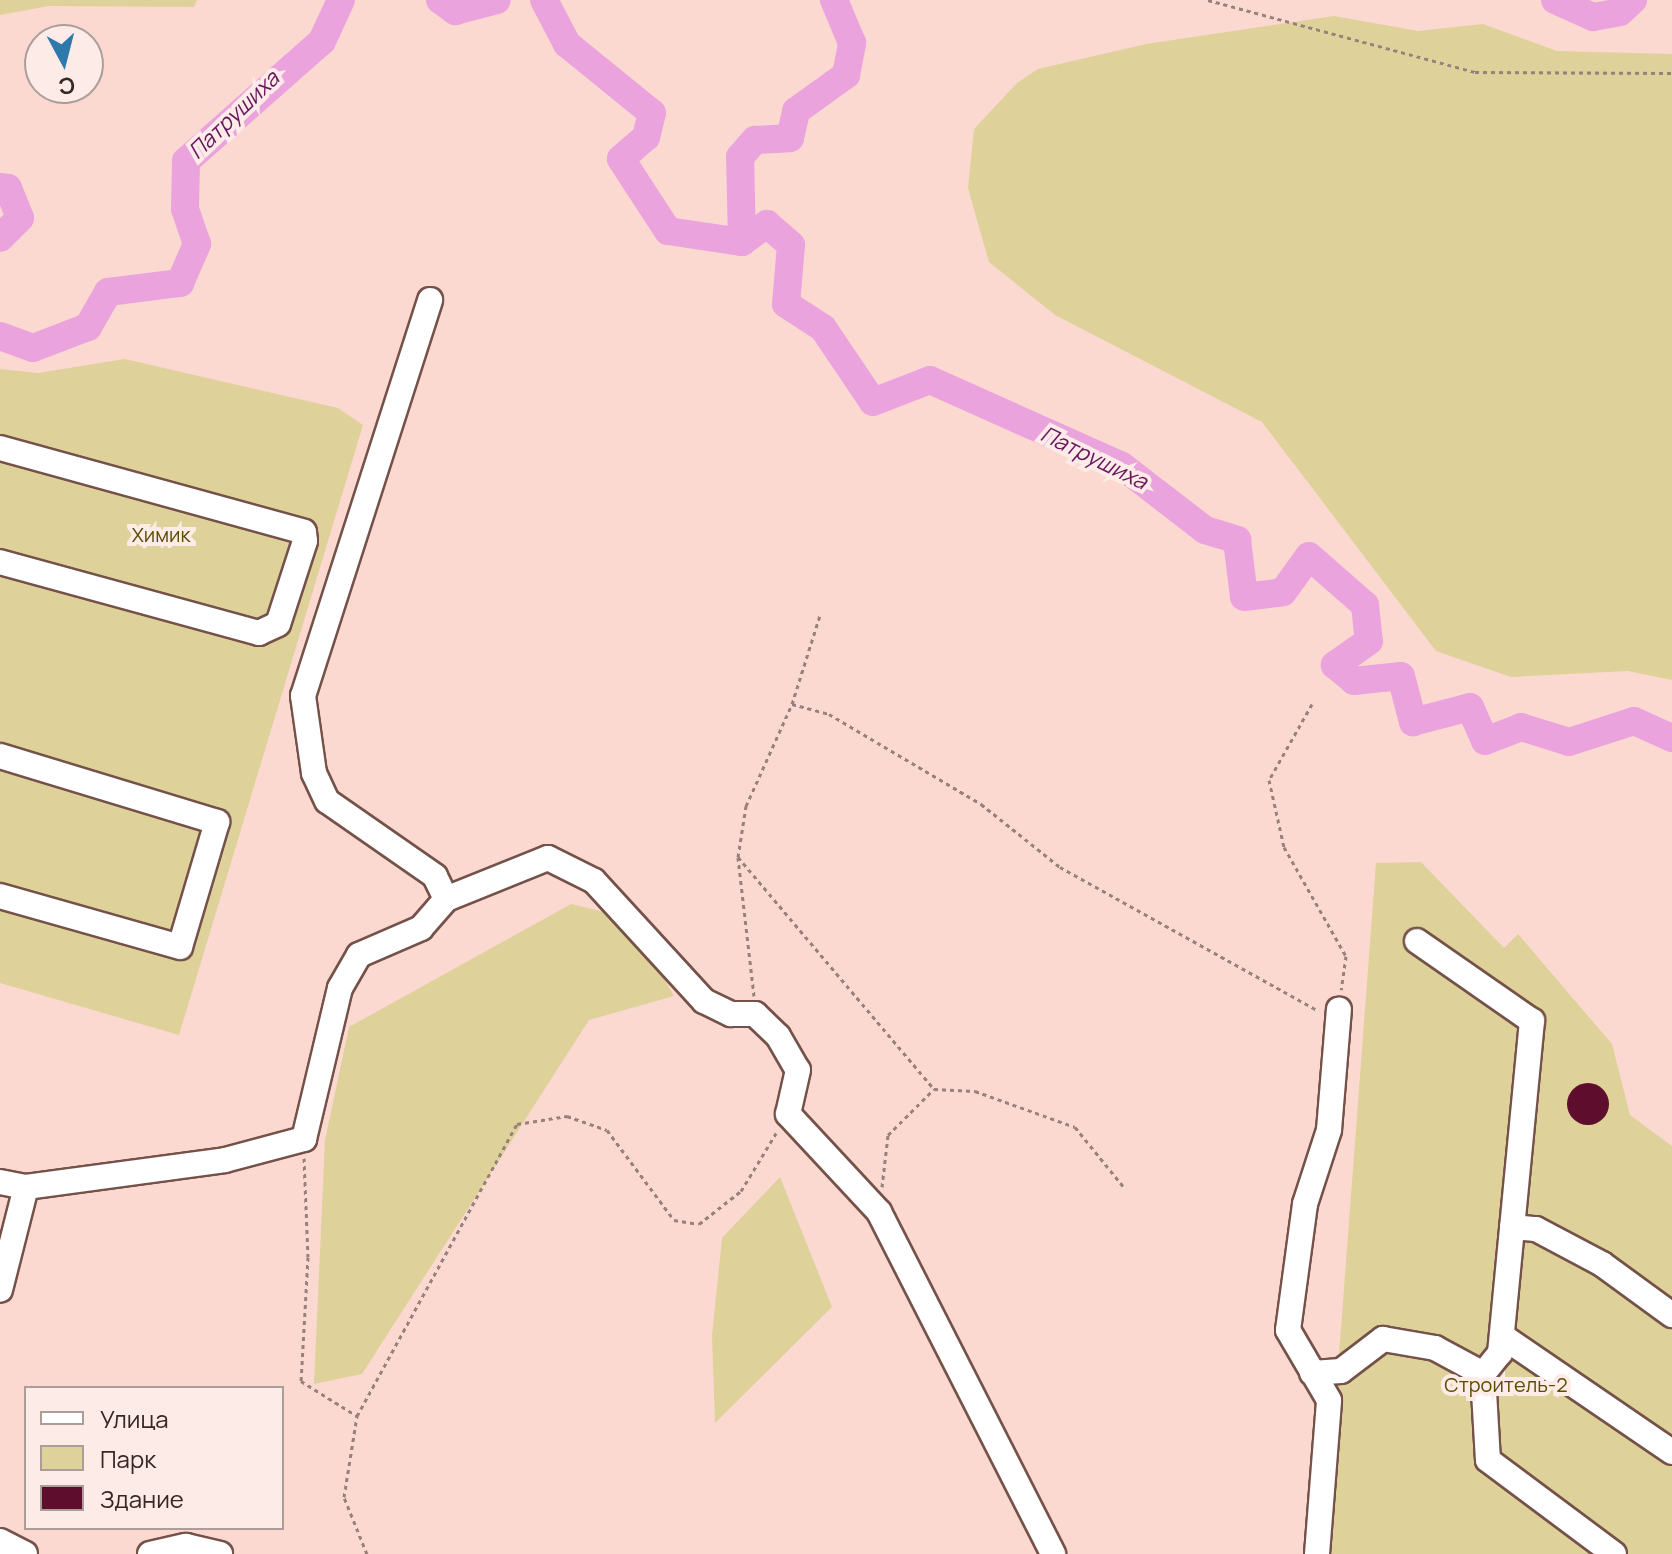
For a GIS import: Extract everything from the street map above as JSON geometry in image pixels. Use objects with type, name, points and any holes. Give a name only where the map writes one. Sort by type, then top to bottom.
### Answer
[{"type":"street","points":[[430,300],[303,696],[314,773],[327,801],[435,876],[446,899]]},
{"type":"street","points":[[0,448],[304,532],[305,541],[278,624],[259,633],[0,562]]},
{"type":"street","points":[[0,756],[217,822],[180,947],[0,896]]},
{"type":"street","points":[[0,1182],[26,1187],[225,1160],[304,1139],[340,988],[359,955],[421,928],[446,899],[548,858],[594,881],[704,1001],[731,1014],[755,1014],[798,1070],[788,1114],[879,1212],[1048,1543]]},
{"type":"street","points":[[1417,941],[1532,1021],[1500,1353],[1483,1374],[1488,1460],[1614,1554]]},
{"type":"street","points":[[1317,1554],[1329,1400],[1288,1330],[1305,1204],[1329,1130],[1338,1014]]},
{"type":"street","points":[[0,1290],[26,1187]]},
{"type":"street","points":[[1512,1227],[1536,1229],[1602,1264],[1672,1315]]},
{"type":"street","points":[[1502,1336],[1672,1452]]},
{"type":"street","points":[[1312,1373],[1341,1371],[1383,1339],[1435,1348],[1483,1374]]},
{"type":"street","points":[[0,1541],[25,1554]]},
{"type":"street","points":[[150,1554],[186,1546],[220,1554]]},
{"type":"path","points":[[1208,0],[1475,72],[1672,73]]},
{"type":"path","points":[[755,1014],[738,857],[746,806],[792,704],[820,615]]},
{"type":"path","points":[[792,704],[829,714],[981,804],[1060,867],[1254,980],[1338,1014],[1346,956],[1284,847],[1269,780],[1312,704]]},
{"type":"path","points":[[738,857],[934,1089],[975,1091],[1075,1127],[1123,1186]]},
{"type":"path","points":[[879,1212],[888,1135],[934,1089]]},
{"type":"path","points":[[367,1554],[344,1497],[357,1416],[517,1124],[567,1116],[607,1130],[674,1220],[699,1224],[741,1191],[788,1114]]},
{"type":"path","points":[[304,1139],[308,1257],[301,1381],[357,1416]]},
{"type":"green space","points":[[0,0],[197,0],[194,7],[49,6],[0,15]]},
{"type":"green space","points":[[1334,16],[1418,31],[1483,24],[1557,51],[1672,54],[1672,680],[1628,671],[1511,677],[1436,651],[1262,422],[1055,315],[989,262],[968,188],[974,129],[1017,83],[1038,69],[1146,44]]},
{"type":"green space","name":"Химик","points":[[125,359],[338,408],[363,425],[179,1035],[0,983],[0,369],[38,373]]},
{"type":"green space","name":"Строитель-2","points":[[1421,862],[1504,948],[1518,934],[1612,1044],[1630,1115],[1672,1146],[1672,1554],[1324,1554],[1376,863]]},
{"type":"green space","points":[[571,904],[629,918],[674,996],[589,1020],[362,1374],[314,1384],[325,1140],[349,1027]]},
{"type":"green space","points":[[780,1177],[832,1307],[715,1423],[712,1336],[722,1238]]},
{"type":"building","points":[[1588,1083],[1603,1089],[1609,1104],[1603,1119],[1588,1125],[1573,1119],[1567,1104],[1573,1089]]},
{"type":"waterway","name":"Патрушиха","points":[[0,336],[33,348],[88,327],[108,292],[180,283],[197,244],[185,209],[186,161],[322,41],[341,0]]},
{"type":"waterway","name":"Патрушиха","points":[[440,0],[455,11],[497,0]]},
{"type":"waterway","name":"Патрушиха","points":[[544,0],[567,44],[652,113],[646,137],[621,159],[668,231],[742,242],[767,224],[791,245],[786,304],[823,328],[873,402],[930,380],[1122,466],[1205,530],[1237,540],[1244,597],[1283,592],[1309,556],[1365,605],[1369,641],[1335,665],[1354,681],[1401,676],[1413,722],[1470,707],[1485,741],[1521,727],[1569,742],[1634,721],[1672,738]]},
{"type":"waterway","points":[[742,242],[740,157],[755,140],[790,138],[796,111],[846,75],[852,43],[834,0]]},
{"type":"waterway","points":[[1555,0],[1593,17],[1620,12],[1633,0]]},
{"type":"waterway","name":"Патрушиха","points":[[0,187],[8,188],[20,218],[0,238]]}]
